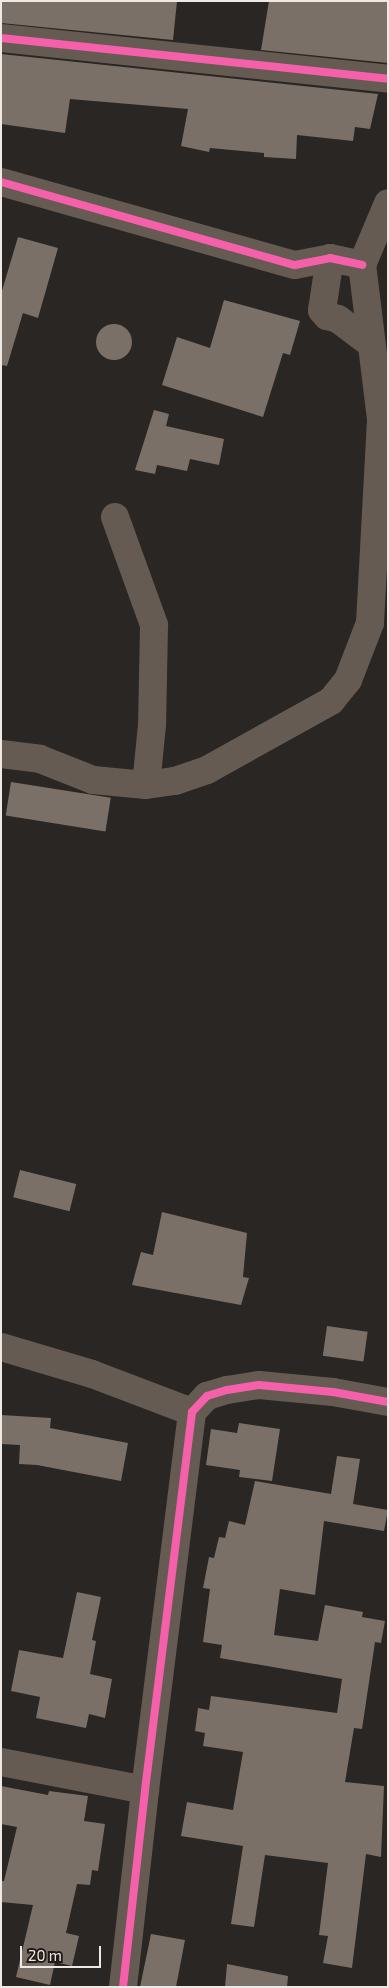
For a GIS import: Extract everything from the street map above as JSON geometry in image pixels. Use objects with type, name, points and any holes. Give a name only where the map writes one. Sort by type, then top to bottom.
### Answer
[{"type":"street","points":[[1,38],[388,80]]},
{"type":"street","points":[[1,182],[294,265],[330,258],[362,266]]},
{"type":"street","points":[[1,754],[40,759],[93,780],[146,785],[175,781],[207,770],[331,700],[348,680],[370,623],[382,419],[370,343],[362,266],[388,203]]},
{"type":"street","points":[[330,258],[322,310],[326,316],[338,319],[370,343]]},
{"type":"street","points":[[115,517],[154,625],[152,725],[146,785]]},
{"type":"street","points":[[1,1348],[92,1374],[192,1412]]},
{"type":"street","points":[[123,1987],[145,1790],[192,1412],[207,1396],[227,1390],[259,1385],[334,1392],[388,1402]]},
{"type":"street","points":[[1,1762],[145,1790]]},
{"type":"building","points":[[1,1],[177,1],[173,40],[1,23]]},
{"type":"building","points":[[269,1],[388,1],[388,63],[261,50]]},
{"type":"building","points":[[1,54],[378,94],[370,129],[355,127],[353,141],[297,135],[296,159],[264,157],[264,153],[210,148],[209,152],[181,146],[188,109],[70,99],[65,133],[1,124]]},
{"type":"building","points":[[18,237],[58,248],[38,318],[23,313],[7,366],[1,365],[1,294]]},
{"type":"building","points":[[224,300],[300,321],[290,355],[283,353],[263,417],[162,385],[177,337],[210,348]]},
{"type":"building","points":[[114,324],[121,325],[127,329],[131,335],[131,349],[127,355],[121,359],[114,360],[107,359],[101,355],[97,349],[96,342],[97,335],[101,329],[107,325]]},
{"type":"building","points":[[154,410],[169,414],[166,426],[224,439],[219,465],[190,459],[187,471],[157,465],[155,474],[135,470]]},
{"type":"building","points":[[11,782],[111,798],[105,831],[6,816]]},
{"type":"building","points":[[20,1170],[76,1184],[70,1211],[13,1197]]},
{"type":"building","points":[[162,1212],[247,1233],[243,1277],[249,1278],[241,1305],[132,1285],[141,1252],[153,1255]]},
{"type":"building","points":[[327,1326],[368,1332],[363,1361],[323,1356]]},
{"type":"building","points":[[1,1415],[51,1418],[50,1428],[128,1443],[121,1481],[37,1465],[19,1464],[20,1445],[1,1444]]},
{"type":"building","points":[[239,1423],[280,1429],[272,1481],[239,1477],[240,1470],[206,1465],[211,1429],[237,1433]]},
{"type":"building","points":[[337,1456],[360,1459],[353,1504],[388,1510],[384,1531],[324,1521],[315,1595],[280,1589],[274,1635],[318,1641],[325,1605],[363,1612],[362,1617],[385,1621],[381,1643],[375,1642],[362,1729],[354,1728],[345,1782],[384,1786],[381,1857],[366,1854],[352,1968],[323,1963],[328,1936],[319,1935],[328,1863],[265,1855],[254,1927],[231,1924],[243,1846],[181,1836],[187,1802],[233,1810],[243,1752],[203,1746],[205,1733],[195,1731],[198,1708],[209,1710],[211,1696],[337,1713],[342,1679],[220,1658],[222,1645],[203,1642],[210,1589],[203,1588],[209,1557],[214,1558],[219,1537],[225,1538],[229,1521],[245,1525],[255,1481],[331,1494]]},
{"type":"building","points":[[77,1592],[101,1597],[92,1640],[96,1641],[90,1674],[112,1679],[105,1718],[89,1714],[86,1728],[36,1718],[40,1697],[11,1691],[19,1650],[63,1658]]},
{"type":"building","points":[[1,1786],[48,1795],[49,1791],[88,1796],[84,1821],[105,1824],[98,1871],[92,1870],[90,1885],[77,1884],[66,1933],[79,1936],[72,1966],[55,1962],[50,1985],[16,1977],[33,1905],[1,1902],[1,1881],[4,1881],[17,1827],[1,1824]]},
{"type":"building","points":[[151,1934],[185,1940],[176,1987],[140,1987]]},
{"type":"building","points":[[227,1964],[288,1976],[287,1987],[225,1987]]},
{"type":"cycle path","points":[[1,38],[388,79]]},
{"type":"cycle path","points":[[1,182],[295,265],[330,258],[362,265]]},
{"type":"cycle path","points":[[123,1987],[145,1790],[192,1412],[207,1396],[227,1390],[259,1385],[333,1392],[388,1402]]}]
